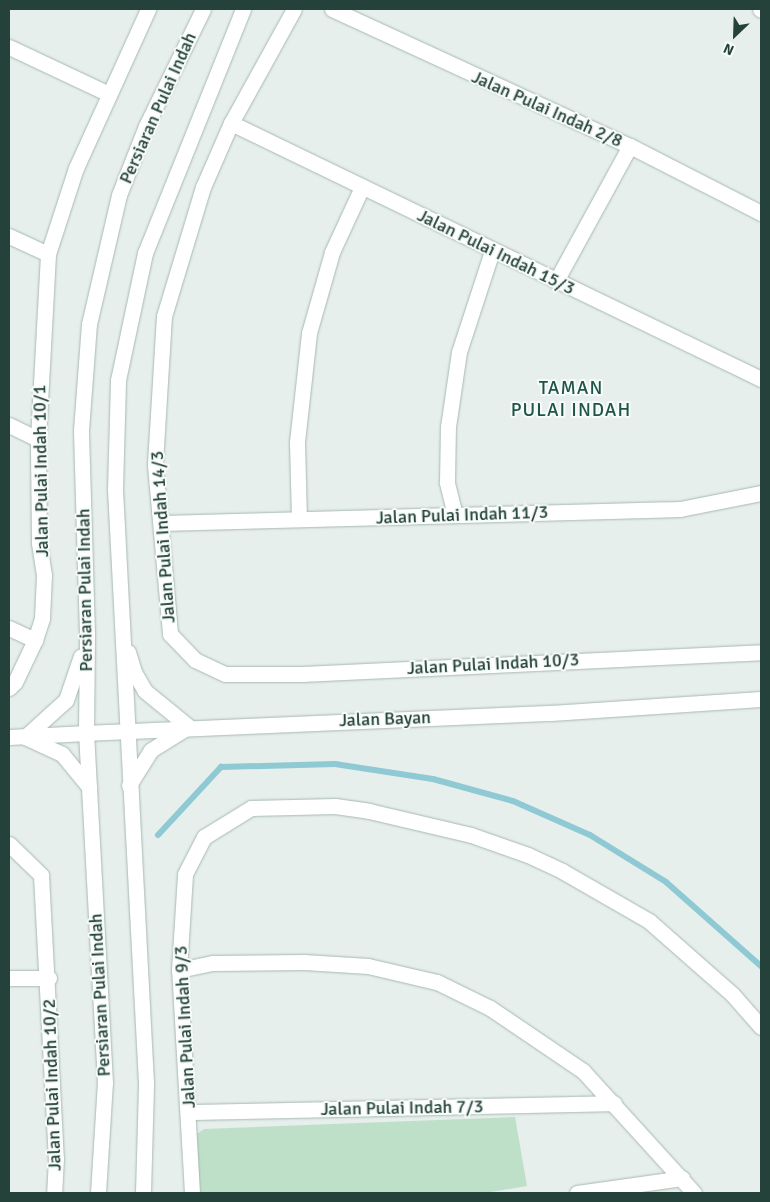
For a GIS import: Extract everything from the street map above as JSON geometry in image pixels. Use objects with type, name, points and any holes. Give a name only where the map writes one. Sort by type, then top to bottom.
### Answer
[{"type":"street","name":"Jalan Pulai Indah 10/1","points":[[12,685],[35,640],[42,618],[44,575],[39,542],[38,439],[48,254],[76,168],[148,9]]},
{"type":"street","name":"Persiaran Pulai Indah","points":[[98,1193],[105,1083],[86,734],[87,634],[81,430],[90,324],[119,195],[146,126],[203,9]]},
{"type":"street","name":"Persiaran Pulai Indah","points":[[143,1193],[146,1083],[121,629],[116,489],[118,380],[144,253],[243,9]]},
{"type":"street","name":"Jalan Pulai Indah 14/3","points":[[225,674],[195,660],[170,634],[162,523],[154,464],[164,316],[203,187],[231,123],[294,9]]},
{"type":"street","name":"Jalan Pulai Indah 2/8","points":[[332,9],[630,146],[761,213]]},
{"type":"street","points":[[9,47],[109,94]]},
{"type":"street","name":"Jalan Pulai Indah 15/3","points":[[231,123],[492,251],[761,379]]},
{"type":"street","points":[[556,281],[630,146]]},
{"type":"street","points":[[299,519],[297,442],[309,333],[332,252],[362,187]]},
{"type":"street","points":[[9,236],[48,254]]},
{"type":"street","points":[[455,515],[447,482],[448,427],[459,352],[492,251]]},
{"type":"street","points":[[9,425],[38,439]]},
{"type":"street","name":"Jalan Pulai Indah 11/3","points":[[162,523],[680,509],[761,493]]},
{"type":"street","points":[[9,628],[35,640]]},
{"type":"street","points":[[121,629],[134,672],[145,691],[189,727],[151,750],[129,786]]},
{"type":"street","points":[[87,634],[66,700],[26,737],[62,754],[82,774],[89,787]]},
{"type":"street","name":"Jalan Pulai Indah 10/3","points":[[225,674],[302,674],[761,652]]},
{"type":"street","name":"Jalan Bayan","points":[[9,737],[189,727],[551,713],[761,699]]},
{"type":"street","name":"Jalan Pulai Indah 9/3","points":[[192,1193],[189,1112],[179,970],[185,874],[204,837],[251,808],[336,806],[471,836],[562,871],[649,921],[732,994],[761,1027]]},
{"type":"street","name":"Jalan Pulai Indah 10/2","points":[[9,844],[42,876],[49,978],[56,1158],[54,1193]]},
{"type":"street","points":[[179,970],[213,963],[304,962],[368,966],[438,982],[490,1008],[534,1035],[584,1071],[694,1193]]},
{"type":"street","points":[[9,978],[49,978]]},
{"type":"street","name":"Jalan Pulai Indah 7/3","points":[[189,1112],[614,1103]]},
{"type":"street","points":[[577,1193],[682,1178]]},
{"type":"green space","points":[[515,1117],[527,1186],[485,1193],[198,1193],[197,1134],[204,1129]]},
{"type":"waterway","points":[[158,835],[221,767],[335,764],[433,779],[513,801],[590,835],[666,882],[761,966]]},
{"type":"district","name":"TAMAN PULAI INDAH","points":[[571,400]]}]
